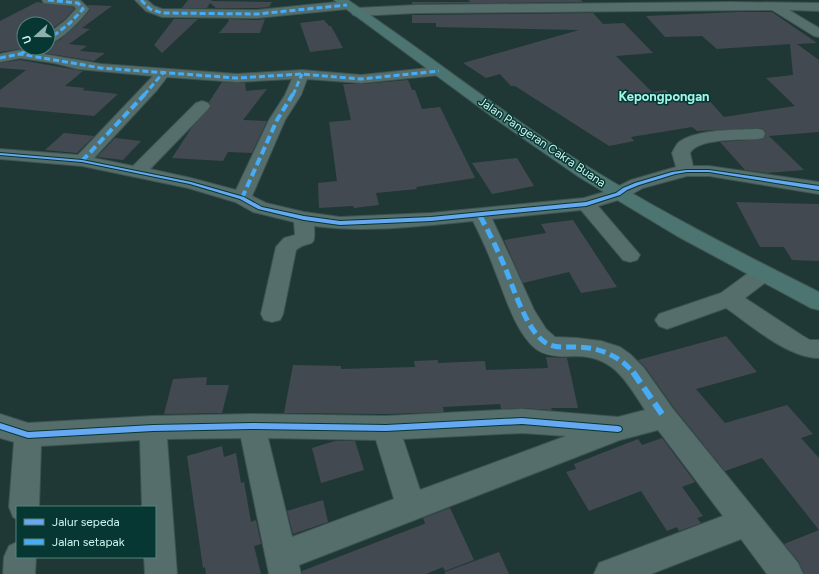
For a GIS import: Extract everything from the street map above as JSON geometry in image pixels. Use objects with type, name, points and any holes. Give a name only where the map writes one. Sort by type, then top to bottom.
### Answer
[{"type":"main road","name":"Jalan Pangeran Cakra Buana","points":[[348,6],[552,152],[627,189],[763,273],[819,302]]},
{"type":"street","points":[[48,0],[78,3],[83,9],[56,34]]},
{"type":"street","points":[[141,0],[153,11],[162,13],[257,14],[348,6],[417,9],[621,3],[819,6]]},
{"type":"street","points":[[774,6],[819,33]]},
{"type":"street","points":[[0,58],[16,54]]},
{"type":"street","points":[[47,56],[78,65],[101,68],[237,78],[302,74],[361,79],[439,71]]},
{"type":"street","points":[[82,161],[152,87],[163,73]]},
{"type":"street","points":[[242,198],[277,120],[293,95],[302,74]]},
{"type":"street","points":[[137,172],[202,106]]},
{"type":"street","points":[[687,171],[681,153],[683,147],[691,142],[712,137],[757,134]]},
{"type":"street","points":[[0,154],[82,161],[191,183],[242,198],[260,208],[304,218],[340,222],[480,216],[586,204],[674,173],[687,171],[715,172],[819,188]]},
{"type":"street","points":[[586,204],[630,255]]},
{"type":"street","points":[[480,216],[489,232],[512,287],[536,334],[553,347],[578,348],[614,355],[622,360],[631,369],[664,417],[787,574]]},
{"type":"street","points":[[272,314],[286,247],[291,243],[306,239],[304,218]]},
{"type":"street","points":[[667,320],[729,299],[763,273]]},
{"type":"street","points":[[729,299],[795,343],[808,349],[819,349]]},
{"type":"street","points":[[252,426],[283,565],[411,507],[618,429],[664,417]]},
{"type":"street","points":[[0,426],[28,435],[153,428],[252,426],[386,428],[522,421],[618,429]]},
{"type":"street","points":[[153,428],[161,574]]},
{"type":"street","points":[[386,428],[411,507]]},
{"type":"street","points":[[24,506],[28,435]]},
{"type":"street","points":[[610,574],[747,522]]},
{"type":"street","points":[[19,574],[20,558]]},
{"type":"building","points":[[188,0],[272,2],[269,7],[257,8],[216,8],[210,3],[207,8],[182,8]]},
{"type":"building","points":[[469,0],[581,0],[583,2],[412,4],[412,2],[470,2]]},
{"type":"building","points":[[37,2],[73,7],[74,9],[56,26],[56,16],[16,16],[16,50],[0,52],[0,21]]},
{"type":"building","points":[[87,5],[112,6],[82,28],[90,29],[69,44],[87,46],[80,51],[105,53],[94,61],[56,55],[56,42],[77,25],[90,10]]},
{"type":"building","points":[[772,12],[817,43],[797,44],[819,60],[819,132],[769,136],[804,170],[767,173],[745,170],[720,142],[763,139],[766,135],[764,129],[757,128],[697,131],[692,127],[631,137],[634,141],[609,146],[515,86],[511,86],[500,74],[486,78],[463,63],[579,30],[436,27],[436,23],[412,23],[412,15],[593,13],[603,24],[624,23],[653,53],[616,56],[652,92],[666,90],[675,99],[706,97],[724,117],[795,106],[766,78],[793,75],[790,44],[717,49],[702,36],[665,37],[646,16]]},
{"type":"building","points":[[174,19],[198,19],[162,53],[154,45]]},
{"type":"building","points":[[228,19],[265,19],[260,33],[219,33],[229,21]]},
{"type":"building","points":[[324,20],[329,26],[331,26],[343,48],[310,52],[300,23]]},
{"type":"building","points":[[20,60],[83,71],[65,86],[85,88],[82,90],[118,94],[94,116],[0,107],[0,90],[26,70],[0,68],[0,63]]},
{"type":"building","points":[[408,80],[412,90],[415,90],[422,109],[440,107],[475,178],[416,187],[417,189],[376,193],[379,205],[354,208],[353,206],[319,208],[318,183],[337,181],[329,122],[351,120],[343,84]]},
{"type":"building","points":[[222,82],[245,83],[246,91],[267,89],[243,120],[267,121],[252,153],[228,152],[223,161],[172,158],[192,127],[211,107],[209,102]]},
{"type":"building","points":[[64,133],[94,136],[77,153],[45,150]]},
{"type":"building","points":[[115,138],[141,141],[123,160],[97,157]]},
{"type":"building","points":[[517,158],[534,186],[492,194],[472,163]]},
{"type":"building","points":[[736,202],[819,204],[819,261],[792,260],[784,247],[760,247]]},
{"type":"building","points":[[573,220],[617,287],[581,293],[569,272],[523,283],[504,240],[546,233],[541,224]]},
{"type":"building","points":[[726,336],[757,372],[696,389],[725,423],[787,405],[813,434],[801,438],[819,458],[819,530],[762,458],[725,471],[674,408],[645,367],[638,360]]},
{"type":"building","points":[[546,357],[567,358],[578,408],[551,408],[552,410],[522,408],[501,409],[500,404],[443,407],[444,412],[386,414],[284,413],[293,365],[341,366],[341,369],[415,367],[414,361],[438,360],[438,363],[485,361],[486,370],[548,368]]},
{"type":"building","points":[[207,377],[206,385],[229,385],[222,413],[164,414],[173,379]]},
{"type":"building","points":[[662,438],[695,482],[682,487],[703,516],[697,518],[701,523],[679,531],[677,527],[667,531],[641,491],[589,511],[566,472],[576,469],[574,464],[638,439],[642,445]]},
{"type":"building","points":[[335,441],[355,441],[364,470],[321,483],[312,448]]},
{"type":"building","points":[[222,446],[224,457],[236,453],[241,483],[244,482],[251,522],[256,520],[261,544],[254,546],[261,574],[206,574],[205,567],[203,568],[187,456]]},
{"type":"building","points":[[323,500],[328,522],[293,534],[287,511]]},
{"type":"building","points":[[450,508],[474,560],[445,571],[443,567],[426,574],[302,574],[302,571],[424,524],[423,518]]},
{"type":"building","points":[[819,530],[819,574],[804,574],[799,562],[784,544]]},
{"type":"building","points":[[499,552],[509,574],[445,574],[445,572]]},
{"type":"marked path","points":[[48,0],[78,3],[83,9],[70,23],[56,34]]},
{"type":"marked path","points":[[141,0],[150,9],[162,13],[257,14],[347,5]]},
{"type":"marked path","points":[[0,58],[20,54],[101,68],[237,78],[302,74],[361,79],[439,71]]},
{"type":"marked path","points":[[82,161],[152,87],[163,73]]},
{"type":"marked path","points":[[242,198],[277,120],[293,95],[302,74]]},
{"type":"marked path","points":[[480,216],[498,251],[522,310],[532,327],[544,342],[551,346],[591,349],[606,352],[615,356],[629,367],[664,417]]},
{"type":"cycle path","points":[[0,154],[82,161],[191,183],[242,198],[260,208],[304,218],[340,223],[431,219],[586,204],[618,194],[637,184],[674,173],[687,171],[709,171],[819,188]]},
{"type":"cycle path","points":[[0,426],[28,435],[153,428],[252,426],[386,428],[522,421],[618,429]]},
{"type":"district","name":"Kepongpongan","points":[[664,96]]}]
